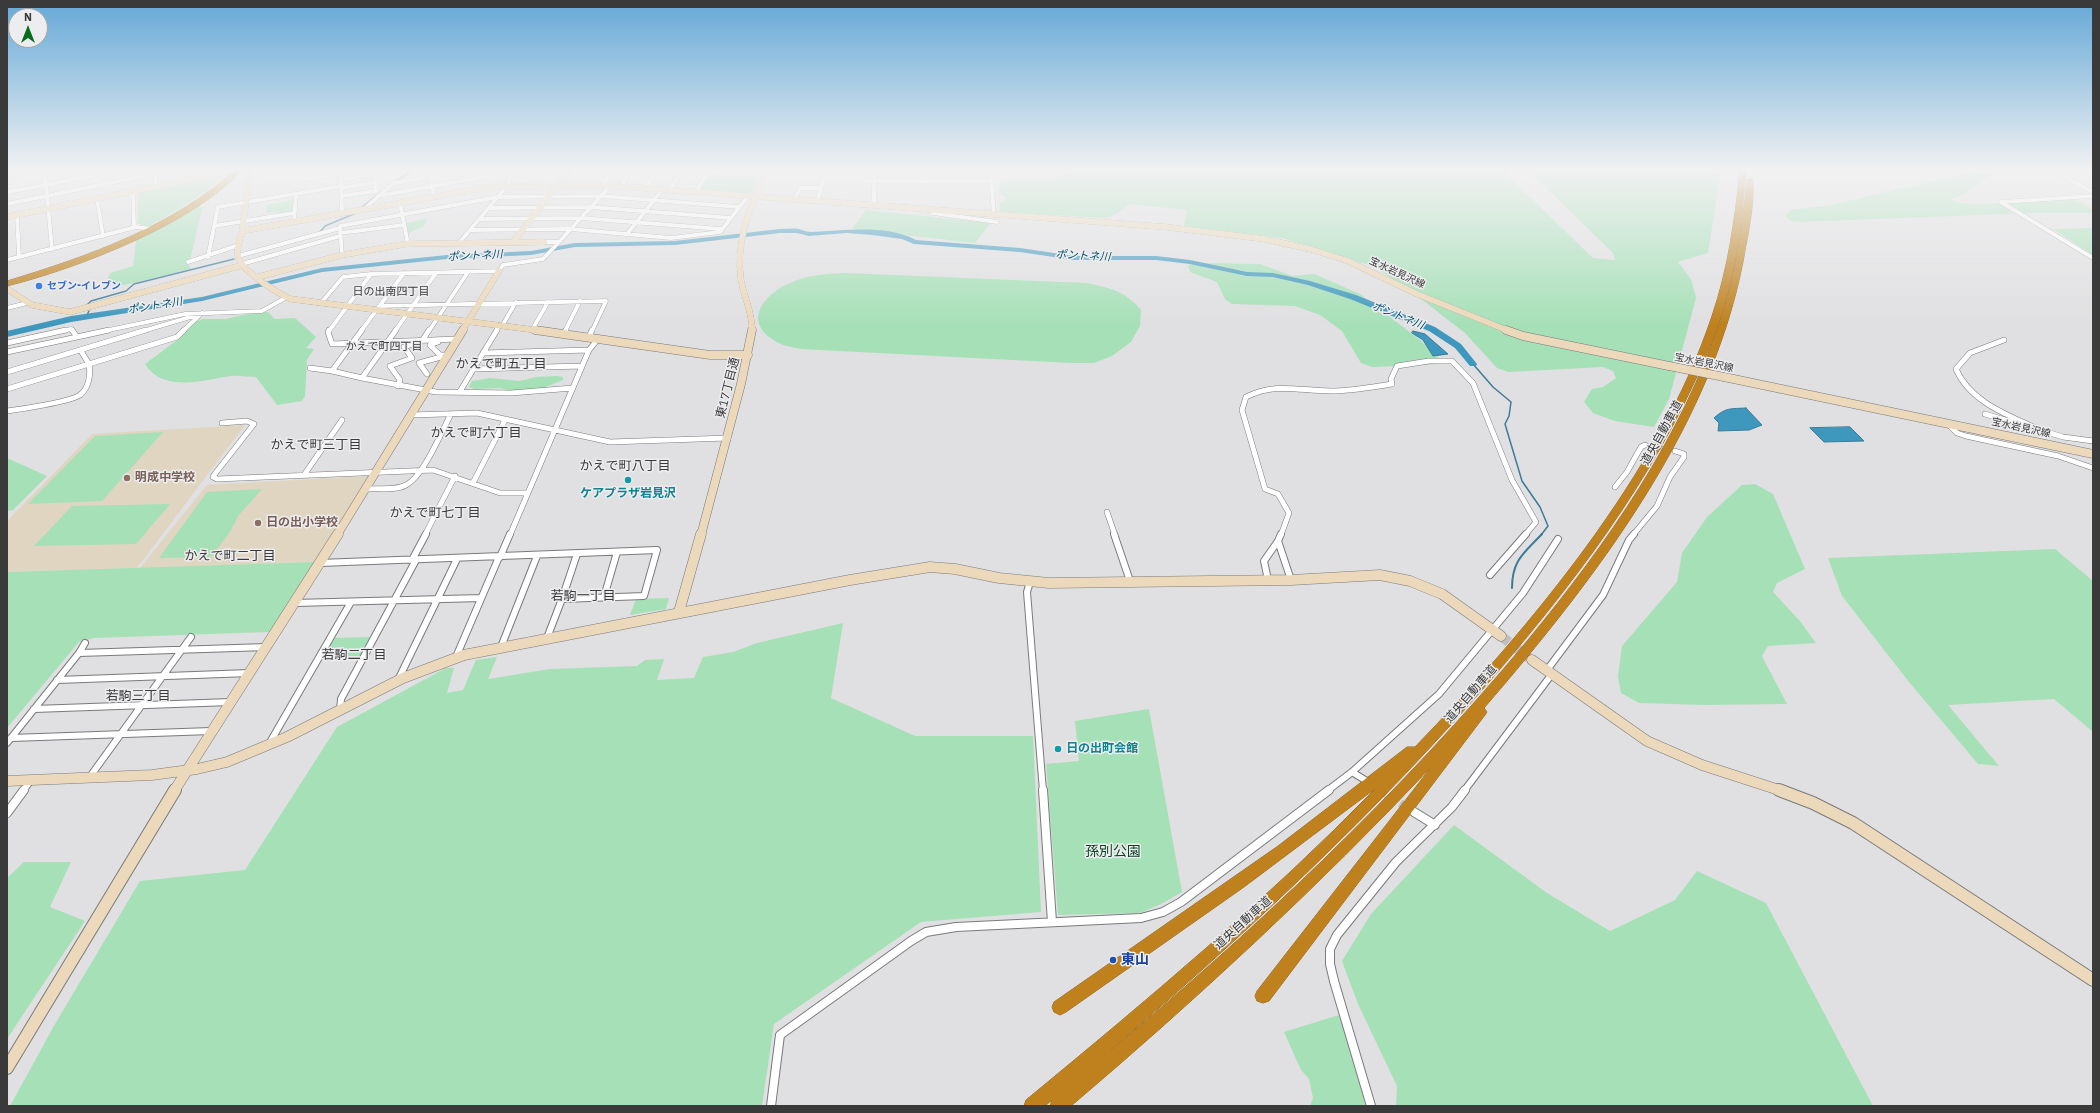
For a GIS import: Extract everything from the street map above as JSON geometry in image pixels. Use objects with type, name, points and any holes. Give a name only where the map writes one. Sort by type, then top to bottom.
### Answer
[{"type":"highway","points":[[7,284],[87,257],[164,221]]},
{"type":"highway","name":"道央自動車道","points":[[1032,1106],[1115,1038],[1272,897],[1378,795],[1448,721],[1519,640],[1557,593],[1623,501],[1662,435],[1693,374],[1711,332],[1727,282],[1738,221]]},
{"type":"highway","name":"道央自動車道","points":[[1058,1106],[1125,1051],[1285,906],[1390,802],[1455,732],[1511,668],[1568,598],[1613,536],[1672,438],[1700,384],[1720,334],[1735,284],[1744,237],[1745,221]]},
{"type":"highway","points":[[1262,996],[1472,726],[1511,668]]},
{"type":"highway","points":[[1060,1007],[1237,883],[1366,789],[1448,721]]},
{"type":"street","points":[[17,221],[19,257]]},
{"type":"street","points":[[49,221],[52,249]]},
{"type":"street","points":[[101,221],[103,236]]},
{"type":"street","points":[[134,221],[136,228]]},
{"type":"street","points":[[208,256],[215,221]]},
{"type":"street","points":[[214,226],[249,221]]},
{"type":"street","name":"宝水岩見沢線","points":[[242,231],[300,221]]},
{"type":"street","points":[[342,255],[340,226],[369,221]]},
{"type":"street","points":[[403,221],[408,244]]},
{"type":"street","points":[[459,243],[477,221]]},
{"type":"street","points":[[513,242],[530,221]]},
{"type":"street","points":[[7,1068],[212,731],[295,603],[411,416],[444,355],[457,339],[503,265],[543,259],[578,221]]},
{"type":"street","points":[[621,221],[722,229]]},
{"type":"street","points":[[470,230],[570,229],[671,238],[720,232],[729,221]]},
{"type":"street","name":"東17丁目通","points":[[679,612],[728,438],[752,332],[751,316],[741,283],[739,242],[740,232],[745,221]]},
{"type":"street","points":[[989,221],[997,222]]},
{"type":"street","name":"宝水岩見沢線","points":[[1079,221],[1166,227],[1284,243],[1348,261],[1417,294],[1496,328],[1523,336],[1946,422],[2093,454]]},
{"type":"street","points":[[2032,221],[2093,258]]},
{"type":"street","points":[[243,222],[238,256],[243,264],[258,277],[276,292],[287,298],[346,306],[378,308],[407,314],[589,337],[691,353],[748,355]]},
{"type":"street","points":[[627,234],[636,222]]},
{"type":"street","points":[[238,256],[340,232],[404,225]]},
{"type":"street","points":[[7,260],[136,228],[152,228]]},
{"type":"street","points":[[7,289],[37,307],[62,312],[77,311],[243,264],[340,232]]},
{"type":"street","points":[[258,277],[342,255],[408,244],[559,242]]},
{"type":"street","points":[[188,262],[239,245]]},
{"type":"street","points":[[321,303],[343,277],[371,274],[499,271]]},
{"type":"street","points":[[362,378],[436,272]]},
{"type":"street","points":[[427,374],[404,347],[422,340],[468,272]]},
{"type":"street","points":[[371,274],[328,332],[332,344],[457,339]]},
{"type":"street","points":[[332,371],[404,274]]},
{"type":"street","points":[[7,352],[180,315],[262,311],[272,308],[287,298]]},
{"type":"street","points":[[564,334],[580,301]]},
{"type":"street","points":[[378,308],[413,305],[606,301],[589,337]]},
{"type":"street","points":[[7,308],[27,302]]},
{"type":"street","points":[[459,393],[516,302]]},
{"type":"street","points":[[532,330],[548,302]]},
{"type":"street","points":[[7,372],[81,351],[202,313]]},
{"type":"street","points":[[7,389],[177,337],[202,313]]},
{"type":"street","points":[[67,323],[77,337]]},
{"type":"street","points":[[7,343],[71,329]]},
{"type":"street","points":[[456,657],[528,494],[589,350],[598,339]]},
{"type":"street","points":[[444,340],[430,345],[444,355]]},
{"type":"street","points":[[2004,340],[1973,351],[1964,357],[1956,369],[1958,377],[1966,387],[1980,398],[2038,429]]},
{"type":"street","points":[[483,353],[589,350]]},
{"type":"street","points":[[7,411],[34,407],[78,396],[84,391],[91,373],[89,364],[81,351]]},
{"type":"street","points":[[419,363],[444,355]]},
{"type":"street","points":[[398,386],[400,380],[390,366],[412,358]]},
{"type":"street","points":[[1268,580],[1264,561],[1278,541],[1289,514],[1278,494],[1265,489],[1242,410],[1246,397],[1258,389],[1280,386],[1329,391],[1359,389],[1392,384],[1391,378],[1397,366],[1429,361],[1452,361],[1473,383],[1512,480],[1536,522],[1490,575]]},
{"type":"street","points":[[474,369],[582,366]]},
{"type":"street","points":[[310,368],[332,371],[425,391],[511,394],[573,388]]},
{"type":"street","points":[[411,416],[477,413],[610,442],[728,438]]},
{"type":"street","points":[[366,488],[404,486],[411,483],[421,470],[451,414]]},
{"type":"street","points":[[1985,414],[2063,437],[2093,441]]},
{"type":"street","points":[[304,475],[342,420]]},
{"type":"street","points":[[473,483],[505,420]]},
{"type":"street","points":[[222,423],[247,421],[254,424],[214,475],[214,479],[421,470],[439,471],[500,493],[528,494]]},
{"type":"street","points":[[1946,422],[1957,433],[1966,436],[2058,456],[2093,468]]},
{"type":"street","points":[[1615,487],[1627,472],[1641,447],[1645,445]]},
{"type":"street","points":[[1371,1106],[1334,981],[1330,964],[1330,949],[1337,935],[1396,862],[1452,807],[1603,595],[1629,540],[1657,506],[1670,478],[1684,457],[1684,454],[1675,451]]},
{"type":"street","points":[[340,710],[341,699],[394,601],[455,476]]},
{"type":"street","points":[[1107,512],[1130,581]]},
{"type":"street","points":[[771,1106],[780,1035],[910,941],[926,932],[956,927],[1141,918],[1162,912],[1196,890],[1352,772],[1440,694],[1523,593],[1558,539]]},
{"type":"street","points":[[1278,541],[1291,580]]},
{"type":"street","points":[[320,562],[458,559],[657,550],[644,596],[562,599]]},
{"type":"street","points":[[604,597],[617,552]]},
{"type":"street","points":[[547,638],[577,554]]},
{"type":"street","points":[[502,647],[537,556]]},
{"type":"street","points":[[397,681],[458,559]]},
{"type":"street","points":[[7,781],[159,775],[188,771],[225,762],[268,746],[397,681],[456,657],[679,612],[903,570],[930,567],[955,569],[999,578],[1030,582],[1291,580],[1380,575],[1410,581],[1442,594],[1501,636]]},
{"type":"street","points":[[1030,582],[1027,592],[1041,753],[1052,922]]},
{"type":"street","points":[[295,603],[481,598]]},
{"type":"street","points":[[268,746],[351,602]]},
{"type":"street","points":[[90,778],[191,637]]},
{"type":"street","points":[[9,741],[79,653],[85,643]]},
{"type":"street","points":[[79,653],[267,647]]},
{"type":"street","points":[[1532,660],[1647,741],[1702,765],[1772,787],[1813,802],[1853,823],[2093,980]]},
{"type":"street","points":[[57,680],[250,673]]},
{"type":"street","points":[[34,709],[231,702]]},
{"type":"street","points":[[9,741],[212,731]]},
{"type":"street","points":[[1352,772],[1365,780]]},
{"type":"street","points":[[7,813],[32,780]]},
{"type":"street","points":[[1414,812],[1435,825]]},
{"type":"shaded area","name":"明成中学校","points":[[245,425],[137,568],[7,572],[7,521],[92,434]]},
{"type":"shaded area","name":"日の出小学校","points":[[369,476],[316,562],[140,568],[207,485]]},
{"type":"green space","points":[[138,221],[158,221],[149,226],[138,224]]},
{"type":"green space","points":[[172,221],[199,221],[190,260],[186,261],[191,269],[125,285],[116,285],[108,279],[110,273],[133,266],[136,240]]},
{"type":"green space","points":[[427,221],[424,226],[407,234],[406,223]]},
{"type":"green space","points":[[858,221],[971,221],[991,223],[975,243],[852,229]]},
{"type":"green space","points":[[1185,221],[1555,221],[1593,258],[1615,260],[1613,253],[1580,221],[1713,221],[1708,253],[1678,262],[1691,279],[1696,298],[1669,399],[1654,427],[1615,421],[1593,413],[1584,402],[1592,389],[1603,387],[1616,378],[1613,371],[1603,367],[1508,372],[1497,368],[1465,333],[1412,292],[1375,267],[1282,238],[1184,226]]},
{"type":"green space","points":[[1791,221],[1826,221],[1798,222]]},
{"type":"green space","points":[[2093,228],[2093,255],[2053,229]]},
{"type":"green space","points":[[1199,263],[1260,264],[1293,276],[1314,274],[1360,294],[1420,340],[1439,358],[1441,364],[1372,367],[1361,363],[1342,331],[1320,315],[1295,306],[1232,304],[1225,299],[1217,282],[1190,272],[1188,265]]},
{"type":"green space","points":[[844,273],[1087,283],[1117,291],[1129,298],[1141,310],[1140,326],[1131,342],[1112,356],[1094,363],[800,349],[779,343],[766,335],[760,326],[758,318],[764,302],[771,295],[780,288],[796,280],[823,274]]},
{"type":"green space","points":[[268,312],[275,319],[295,318],[316,337],[306,348],[314,349],[307,360],[305,396],[302,401],[277,405],[256,377],[234,376],[196,382],[173,382],[162,379],[153,373],[145,364],[180,338],[195,322],[203,319],[226,319],[251,313]]},
{"type":"green space","points":[[536,377],[563,377],[563,380],[541,389],[511,391],[500,388],[475,389],[469,387],[472,381],[490,378],[520,381]]},
{"type":"green space","points":[[163,432],[102,501],[28,504],[95,436]]},
{"type":"green space","points":[[7,458],[47,476],[13,510],[7,511]]},
{"type":"green space","points":[[1755,484],[1773,494],[1805,569],[1777,583],[1773,592],[1799,620],[1816,643],[1768,646],[1762,656],[1787,704],[1705,705],[1639,703],[1621,693],[1618,677],[1622,646],[1677,582],[1682,553],[1707,517],[1742,485]]},
{"type":"green space","points":[[262,489],[238,516],[230,532],[211,557],[159,558],[207,492]]},
{"type":"green space","points":[[170,504],[136,544],[34,546],[72,506]]},
{"type":"green space","points":[[2055,549],[2093,581],[2093,732],[2054,699],[1948,705],[1999,766],[1978,764],[1909,682],[1842,596],[1828,558]]},
{"type":"green space","points":[[316,562],[269,632],[94,638],[79,642],[7,728],[7,572]]},
{"type":"green space","points":[[669,598],[666,609],[630,615],[636,599]]},
{"type":"green space","points":[[843,623],[831,698],[915,736],[1033,736],[1041,912],[921,922],[774,1024],[762,1106],[10,1106],[55,1024],[140,881],[245,870],[337,727],[446,668],[454,668],[447,693],[463,690],[476,660],[497,657],[488,679],[550,669],[637,666],[645,660],[664,659],[657,680],[694,678],[703,657],[733,652],[757,643]]},
{"type":"green space","points":[[373,637],[361,659],[319,660],[332,638]]},
{"type":"green space","name":"孫別公園","points":[[1149,709],[1182,892],[1163,903],[1140,913],[1058,915],[1046,764],[1079,761],[1075,721]]},
{"type":"green space","points":[[1454,825],[1547,893],[1610,931],[1675,900],[1697,871],[1766,903],[1873,1106],[1396,1106],[1397,1086],[1358,1004],[1342,961],[1371,914]]},
{"type":"green space","points":[[24,862],[71,862],[50,907],[85,921],[7,1039],[7,878]]},
{"type":"green space","points":[[1339,1015],[1358,1071],[1365,1106],[1310,1106],[1313,1098],[1309,1079],[1301,1070],[1284,1032]]},
{"type":"water","points":[[1413,331],[1425,334],[1448,354],[1433,356],[1423,340],[1412,333]]},
{"type":"water","points":[[1746,408],[1762,425],[1749,430],[1718,431],[1719,423],[1714,418],[1718,414],[1729,409]]},
{"type":"water","points":[[1850,427],[1864,441],[1824,442],[1810,428]]},
{"type":"waterway","points":[[319,233],[325,226],[337,221]]},
{"type":"waterway","name":"ポントネ川","points":[[7,334],[71,319],[202,299],[322,270],[447,257],[531,253],[575,245],[675,243],[780,231],[797,231],[809,234],[847,231],[904,237],[914,242],[1020,250],[1074,258],[1156,258],[1190,262],[1247,274],[1273,275],[1310,283],[1353,297],[1409,321],[1432,329],[1458,346],[1473,364]]},
{"type":"waterway","points":[[87,305],[91,301],[126,291],[134,284],[234,259]]},
{"type":"waterway","name":"ポントネ川","points":[[86,317],[89,311]]},
{"type":"waterway","name":"ポントネ川","points":[[1473,364],[1493,387],[1511,402],[1509,416],[1505,424],[1522,481],[1540,507],[1548,526],[1541,535]]},
{"type":"waterway","name":"ポントネ川","points":[[1512,588],[1514,570],[1520,558],[1542,534]]},
{"type":"tunnel","points":[[1645,445],[1675,451]]},
{"type":"tunnel","points":[[1501,636],[1529,658]]},
{"type":"tunnel","points":[[1380,790],[1409,809]]},
{"type":"place","name":"セブン-イレブン","points":[[39,286]]},
{"type":"place","name":"明成中学校","points":[[127,478]]},
{"type":"place","name":"ケアプラザ岩見沢","points":[[628,480]]},
{"type":"place","name":"日の出小学校","points":[[258,523]]},
{"type":"place","name":"日の出町会館","points":[[1058,749]]},
{"type":"place","name":"東山","points":[[1113,960]]},
{"type":"district","name":"日の出南四丁目","points":[[391,292]]},
{"type":"district","name":"かえで町四丁目","points":[[384,347]]},
{"type":"district","name":"かえで町五丁目","points":[[501,364]]},
{"type":"district","name":"かえで町六丁目","points":[[476,433]]},
{"type":"district","name":"かえで町三丁目","points":[[316,445]]},
{"type":"district","name":"かえで町八丁目","points":[[625,466]]},
{"type":"district","name":"かえで町七丁目","points":[[435,513]]},
{"type":"district","name":"かえで町二丁目","points":[[230,556]]},
{"type":"district","name":"若駒一丁目","points":[[583,596]]},
{"type":"district","name":"若駒二丁目","points":[[354,655]]},
{"type":"district","name":"若駒三丁目","points":[[138,696]]}]
